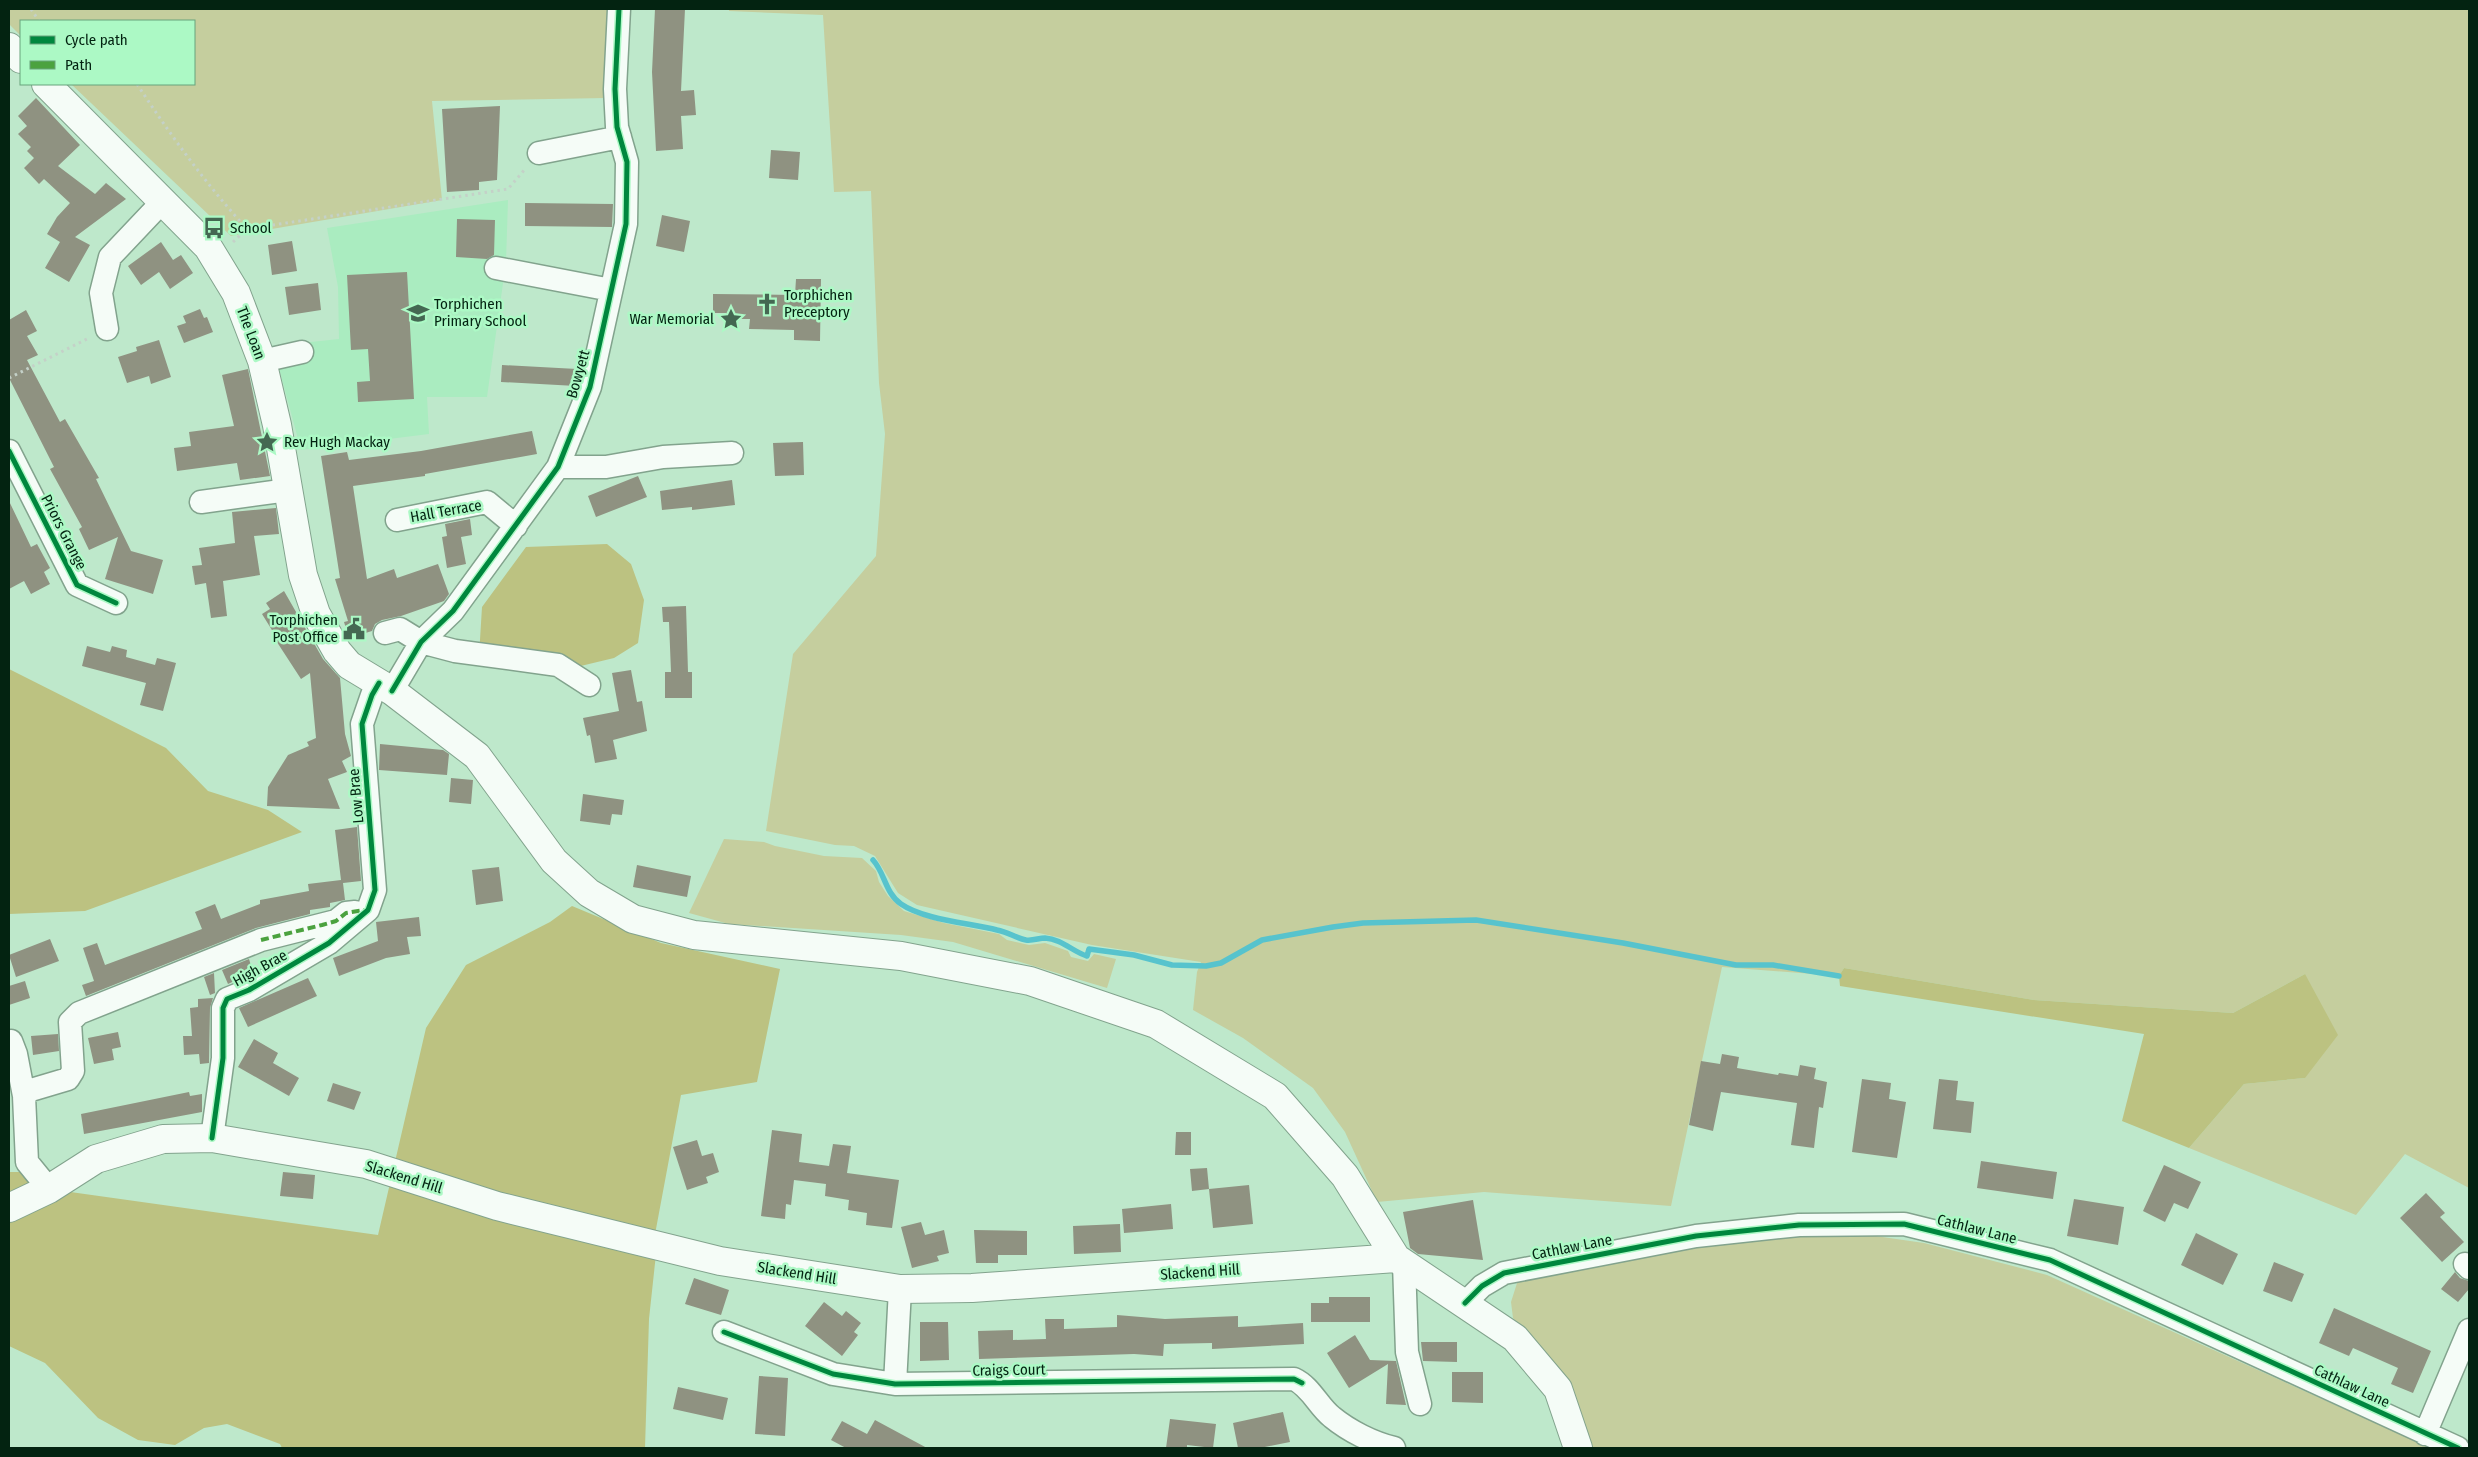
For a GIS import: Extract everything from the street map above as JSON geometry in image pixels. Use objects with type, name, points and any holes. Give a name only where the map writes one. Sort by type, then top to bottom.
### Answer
[{"type":"main road","points":[[9,47],[20,58]]},
{"type":"main road","name":"The Loan","points":[[47,85],[164,200],[208,247],[236,293],[262,361],[303,575],[316,614],[337,651],[349,665],[385,687],[477,756],[554,861],[589,894],[633,919],[694,935],[901,956],[1021,979],[1156,1024],[1275,1096],[1345,1176],[1400,1261]]},
{"type":"main road","name":"Slackend Hill","points":[[9,1208],[49,1189],[105,1156],[162,1139],[212,1138],[366,1164],[497,1206],[720,1261],[900,1289],[972,1288],[1400,1261]]},
{"type":"main road","points":[[1400,1261],[1515,1338],[1558,1389],[1578,1448]]},
{"type":"street","name":"Bowyett","points":[[385,687],[421,642],[453,611],[558,467],[590,387],[626,224],[627,162],[620,137],[615,89],[619,9]]},
{"type":"street","points":[[540,153],[620,137]]},
{"type":"street","points":[[107,329],[100,293],[110,257],[164,200]]},
{"type":"street","points":[[496,268],[611,290]]},
{"type":"street","points":[[262,361],[302,352]]},
{"type":"street","name":"Priors Grange","points":[[9,450],[77,585],[116,603]]},
{"type":"street","points":[[558,467],[606,467],[663,457],[732,453]]},
{"type":"street","points":[[202,502],[288,490]]},
{"type":"street","name":"Hall Terrace","points":[[398,520],[487,502],[516,526]]},
{"type":"street","points":[[385,633],[400,629],[421,642],[455,651],[558,665],[590,685]]},
{"type":"street","name":"Low Brae","points":[[368,910],[375,890],[375,881],[362,724],[372,694],[385,687]]},
{"type":"street","points":[[24,1096],[32,1090],[68,1079],[73,1071],[70,1022],[79,1014],[261,940],[336,921],[346,913],[368,910]]},
{"type":"street","name":"High Brae","points":[[212,1138],[223,1058],[223,1008],[227,999],[248,990],[329,943],[368,910]]},
{"type":"street","points":[[11,1041],[16,1054],[24,1096],[18,1163],[49,1189]]},
{"type":"street","name":"Cathlaw Lane","points":[[1465,1304],[1482,1286],[1504,1273],[1696,1236],[1799,1225],[1904,1224],[2050,1260],[2458,1448]]},
{"type":"street","points":[[1400,1261],[1407,1352],[1420,1404]]},
{"type":"street","points":[[895,1384],[900,1289]]},
{"type":"street","points":[[2425,1434],[2469,1330]]},
{"type":"street","name":"Craigs Court","points":[[724,1332],[833,1374],[895,1384],[1294,1380],[1302,1383],[1332,1417],[1378,1444],[1394,1448]]},
{"type":"path","points":[[31,9],[38,20]]},
{"type":"path","points":[[139,85],[168,132],[211,190],[247,229],[508,189],[540,153]]},
{"type":"path","points":[[9,378],[107,329]]},
{"type":"shaded area","points":[[9,9],[607,9],[606,98],[432,101],[442,200],[231,236],[72,85],[195,85],[195,20],[20,20],[20,35],[9,24]]},
{"type":"shaded area","points":[[729,9],[2469,9],[2469,1188],[2405,1154],[2356,1215],[2189,1148],[2244,1084],[2305,1078],[2305,974],[2233,1013],[2034,1000],[1844,968],[1839,976],[1722,967],[1671,1206],[1484,1192],[1377,1202],[1345,1132],[1313,1088],[1243,1038],[1193,1010],[1197,972],[1201,962],[1092,945],[917,905],[898,893],[875,856],[854,846],[835,845],[766,831],[793,654],[876,556],[885,434],[879,383],[871,191],[834,192],[823,15],[729,11]]},
{"type":"shaded area","name":"Torphichen Primary School","points":[[508,200],[506,262],[487,397],[427,397],[429,434],[301,450],[273,346],[339,339],[338,287],[327,228]]},
{"type":"shaded area","points":[[607,544],[631,564],[644,600],[638,643],[614,658],[564,670],[479,656],[482,607],[526,547]]},
{"type":"shaded area","points":[[9,669],[166,748],[208,791],[268,810],[302,832],[85,911],[9,914]]},
{"type":"shaded area","points":[[724,839],[764,842],[824,856],[862,858],[876,871],[879,882],[888,896],[904,911],[944,923],[999,934],[1007,940],[1029,945],[1045,943],[1068,951],[1071,957],[1088,961],[1094,954],[1116,959],[1107,988],[953,942],[901,935],[729,924],[689,913]]},
{"type":"shaded area","points":[[572,906],[661,943],[780,969],[757,1082],[681,1095],[653,1245],[656,1254],[649,1319],[645,1448],[282,1448],[280,1444],[227,1424],[204,1428],[175,1445],[138,1440],[98,1418],[45,1363],[9,1346],[9,1172],[26,1172],[49,1189],[378,1235],[426,1028],[466,965],[550,922]]},
{"type":"shaded area","points":[[1844,968],[2034,1000],[2233,1013],[2305,974],[2338,1035],[2305,1078],[2244,1084],[2189,1148],[2122,1121],[2144,1034],[1840,986],[1839,976]]},
{"type":"shaded area","points":[[1834,1230],[1924,1243],[2047,1275],[2431,1448],[1591,1448],[1585,1425],[1559,1373],[1513,1318],[1511,1302],[1518,1280],[1664,1250]]},
{"type":"building","points":[[655,9],[685,9],[681,91],[694,90],[696,115],[681,116],[683,149],[656,151],[652,72]]},
{"type":"building","points":[[36,98],[80,145],[58,166],[95,194],[106,183],[126,199],[75,237],[90,245],[69,282],[45,268],[60,242],[47,234],[57,217],[70,203],[44,179],[39,184],[24,168],[34,158],[27,151],[31,147],[18,134],[27,126],[18,116]]},
{"type":"building","points":[[500,106],[497,180],[479,182],[479,190],[447,192],[442,109]]},
{"type":"building","points":[[771,150],[800,152],[798,180],[769,178]]},
{"type":"building","points":[[525,203],[613,204],[612,227],[525,226]]},
{"type":"building","points":[[662,215],[690,221],[684,252],[656,246]]},
{"type":"building","points":[[457,219],[495,220],[494,255],[487,259],[456,257]]},
{"type":"building","points":[[292,241],[297,271],[272,275],[268,245]]},
{"type":"building","points":[[161,242],[173,260],[181,255],[193,273],[170,289],[159,272],[141,285],[128,266]]},
{"type":"building","points":[[407,272],[414,399],[358,402],[357,382],[370,381],[368,349],[351,350],[347,275]]},
{"type":"building","name":"Torphichen Preceptory","points":[[796,279],[821,279],[820,341],[794,340],[794,330],[749,329],[750,319],[726,319],[726,313],[713,313],[713,294],[795,295]]},
{"type":"building","points":[[318,283],[321,310],[289,315],[285,287]]},
{"type":"building","points":[[200,309],[204,318],[207,317],[213,332],[184,343],[177,326],[186,323],[183,316]]},
{"type":"building","points":[[26,310],[37,331],[27,336],[38,355],[27,360],[60,422],[65,419],[99,478],[96,479],[131,551],[163,560],[153,594],[105,579],[118,537],[89,550],[79,529],[82,527],[50,469],[54,467],[9,378],[9,320]]},
{"type":"building","points":[[159,340],[171,377],[151,384],[149,376],[127,383],[118,357],[137,351],[136,347]]},
{"type":"building","points":[[502,365],[577,369],[576,386],[501,382]]},
{"type":"building","points":[[248,369],[270,476],[240,480],[237,463],[177,471],[174,448],[191,446],[189,432],[234,426],[222,375]]},
{"type":"building","points":[[532,431],[537,454],[425,474],[425,476],[353,486],[367,579],[394,569],[397,578],[438,564],[449,594],[444,601],[401,616],[382,620],[375,624],[372,631],[349,638],[344,622],[348,621],[335,579],[340,578],[321,456],[347,452],[349,460],[421,451]]},
{"type":"building","points":[[803,442],[804,475],[775,476],[773,443]]},
{"type":"building","points":[[638,476],[647,497],[596,517],[588,496]]},
{"type":"building","points":[[732,480],[735,505],[692,510],[692,507],[662,510],[660,491]]},
{"type":"building","points":[[9,501],[31,547],[37,544],[50,568],[44,572],[50,584],[31,594],[24,581],[9,589]]},
{"type":"building","points":[[276,508],[279,534],[254,536],[260,575],[223,581],[227,616],[211,618],[206,583],[195,585],[192,566],[202,565],[199,548],[235,543],[232,512]]},
{"type":"building","points":[[470,519],[472,535],[461,537],[466,564],[447,568],[442,537],[447,536],[445,524]]},
{"type":"building","points":[[284,591],[323,659],[340,678],[345,734],[351,756],[342,761],[347,772],[328,779],[340,809],[267,806],[268,787],[288,755],[309,746],[307,742],[316,738],[310,673],[301,679],[273,636],[275,635],[262,614],[270,609],[266,603]]},
{"type":"building","points":[[686,606],[688,672],[692,672],[692,698],[665,698],[665,672],[671,672],[669,622],[663,622],[662,607]]},
{"type":"building","points":[[87,646],[110,652],[112,646],[127,650],[126,657],[155,665],[157,658],[176,663],[163,711],[140,705],[146,683],[82,666]]},
{"type":"building","points":[[631,670],[637,702],[642,701],[647,731],[613,740],[617,759],[595,763],[590,735],[587,736],[583,718],[619,711],[612,673]]},
{"type":"building","points":[[380,744],[443,750],[449,754],[447,775],[379,770]]},
{"type":"building","points":[[451,778],[473,780],[471,804],[449,802]]},
{"type":"building","points":[[583,794],[624,800],[622,815],[612,814],[610,825],[580,821]]},
{"type":"building","points":[[357,827],[361,881],[343,883],[345,900],[330,903],[330,907],[310,910],[310,914],[256,928],[86,996],[82,985],[94,981],[83,948],[97,943],[105,965],[202,929],[195,912],[215,904],[221,919],[260,904],[260,900],[309,891],[308,884],[341,880],[335,830]]},
{"type":"building","points":[[637,865],[691,876],[687,897],[633,887]]},
{"type":"building","points":[[499,867],[503,901],[476,905],[472,870]]},
{"type":"building","points":[[419,917],[421,936],[407,937],[410,954],[386,958],[339,976],[333,958],[378,941],[376,922]]},
{"type":"building","points":[[50,939],[59,961],[16,977],[9,955]]},
{"type":"building","points":[[249,959],[253,972],[228,984],[222,970]]},
{"type":"building","points":[[214,973],[215,993],[210,995],[204,977]]},
{"type":"building","points":[[308,978],[317,996],[248,1027],[239,1008]]},
{"type":"building","points":[[25,981],[30,998],[9,1005],[9,986]]},
{"type":"building","points":[[213,998],[210,1008],[209,1063],[200,1064],[199,1054],[184,1055],[183,1036],[192,1036],[190,1008],[198,1007],[198,999]]},
{"type":"building","points":[[118,1032],[121,1047],[112,1049],[114,1060],[94,1064],[88,1038]]},
{"type":"building","points":[[58,1034],[59,1051],[33,1055],[31,1036]]},
{"type":"building","points":[[254,1039],[278,1053],[273,1063],[299,1078],[289,1096],[238,1067]]},
{"type":"building","points":[[1722,1054],[1739,1057],[1737,1068],[1778,1075],[1779,1073],[1798,1076],[1800,1065],[1816,1068],[1814,1079],[1827,1082],[1823,1108],[1819,1107],[1814,1148],[1791,1145],[1797,1103],[1721,1092],[1713,1131],[1689,1125],[1701,1061],[1720,1064]]},
{"type":"building","points":[[1862,1079],[1891,1083],[1889,1099],[1906,1102],[1897,1158],[1852,1152]]},
{"type":"building","points":[[1939,1079],[1958,1081],[1956,1100],[1974,1102],[1971,1133],[1933,1129]]},
{"type":"building","points":[[333,1083],[361,1092],[354,1110],[327,1101]]},
{"type":"building","points":[[189,1092],[190,1096],[202,1094],[202,1112],[84,1134],[81,1114]]},
{"type":"building","points":[[772,1130],[802,1134],[799,1162],[829,1166],[833,1144],[851,1146],[847,1173],[899,1180],[892,1228],[866,1225],[867,1213],[848,1210],[849,1200],[825,1196],[826,1184],[794,1180],[791,1205],[786,1204],[785,1219],[761,1216]]},
{"type":"building","points":[[1176,1132],[1191,1132],[1191,1155],[1175,1155]]},
{"type":"building","points":[[697,1140],[702,1156],[713,1153],[719,1172],[706,1177],[708,1183],[687,1190],[673,1147]]},
{"type":"building","points":[[1981,1161],[2057,1172],[2053,1199],[1977,1188]]},
{"type":"building","points":[[2164,1165],[2201,1182],[2188,1209],[2174,1203],[2165,1222],[2143,1211]]},
{"type":"building","points":[[1207,1168],[1209,1189],[1192,1191],[1190,1169]]},
{"type":"building","points":[[283,1172],[315,1175],[313,1199],[280,1196]]},
{"type":"building","points":[[1249,1185],[1253,1224],[1213,1228],[1209,1189]]},
{"type":"building","points":[[2426,1193],[2445,1213],[2440,1217],[2464,1242],[2442,1262],[2400,1218]]},
{"type":"building","points":[[2074,1199],[2124,1207],[2118,1245],[2067,1236]]},
{"type":"building","points":[[1473,1200],[1483,1260],[1418,1254],[1410,1248],[1403,1212]]},
{"type":"building","points":[[1171,1204],[1173,1229],[1124,1233],[1122,1209]]},
{"type":"building","points":[[921,1222],[925,1235],[944,1230],[949,1253],[937,1256],[939,1261],[912,1268],[901,1227]]},
{"type":"building","points":[[1120,1224],[1121,1252],[1074,1254],[1073,1226]]},
{"type":"building","points":[[974,1230],[1027,1231],[1027,1255],[998,1255],[998,1263],[976,1263]]},
{"type":"building","points":[[2196,1233],[2238,1254],[2223,1285],[2181,1265]]},
{"type":"building","points":[[2274,1262],[2304,1274],[2292,1302],[2263,1291]]},
{"type":"building","points":[[2455,1272],[2460,1278],[2469,1281],[2469,1289],[2458,1302],[2441,1289]]},
{"type":"building","points":[[694,1278],[729,1290],[721,1315],[685,1304]]},
{"type":"building","points":[[1329,1297],[1370,1297],[1370,1322],[1311,1322],[1311,1303],[1329,1303]]},
{"type":"building","points":[[824,1302],[842,1316],[846,1311],[861,1323],[854,1332],[858,1335],[842,1356],[805,1326]]},
{"type":"building","points":[[2334,1308],[2431,1351],[2413,1393],[2391,1384],[2398,1368],[2353,1348],[2349,1356],[2319,1343]]},
{"type":"building","points":[[1117,1315],[1165,1319],[1238,1316],[1238,1327],[1303,1323],[1304,1344],[1212,1349],[1212,1343],[1164,1344],[1163,1356],[1134,1354],[979,1359],[978,1331],[1013,1330],[1013,1340],[1046,1339],[1045,1319],[1064,1319],[1064,1329],[1117,1327]]},
{"type":"building","points":[[920,1322],[948,1322],[949,1360],[920,1361]]},
{"type":"building","points":[[1355,1335],[1370,1360],[1396,1361],[1406,1405],[1386,1404],[1388,1364],[1349,1388],[1327,1353]]},
{"type":"building","points":[[1421,1342],[1457,1342],[1457,1362],[1423,1361]]},
{"type":"building","points":[[1452,1372],[1483,1372],[1483,1403],[1452,1402]]},
{"type":"building","points":[[759,1376],[788,1378],[785,1436],[755,1434]]},
{"type":"building","points":[[678,1387],[728,1398],[723,1420],[673,1409]]},
{"type":"building","points":[[1283,1412],[1290,1442],[1260,1448],[1238,1448],[1233,1423]]},
{"type":"building","points":[[1170,1419],[1216,1424],[1213,1448],[1187,1445],[1187,1448],[1166,1448]]},
{"type":"building","points":[[875,1420],[927,1448],[846,1448],[831,1440],[842,1421],[867,1434]]},
{"type":"waterway","points":[[873,860],[888,889],[896,899],[901,904],[922,914],[1001,931],[1026,940],[1051,939],[1087,956],[1089,949],[1134,955],[1172,965],[1206,966],[1221,963],[1262,940],[1333,927],[1363,923],[1476,920],[1623,943],[1736,965],[1773,965],[1839,976]]},
{"type":"marked path","points":[[261,940],[336,921],[346,913],[365,910]]},
{"type":"cycle path","points":[[392,691],[421,642],[453,611],[558,467],[590,387],[626,224],[627,162],[617,127],[615,89],[619,9]]},
{"type":"cycle path","points":[[9,451],[77,585],[116,603]]},
{"type":"cycle path","points":[[212,1138],[223,1058],[223,1008],[227,999],[249,990],[329,943],[368,910],[375,890],[362,724],[372,695],[379,683]]},
{"type":"cycle path","points":[[1465,1303],[1482,1286],[1504,1273],[1696,1236],[1799,1225],[1904,1224],[2050,1260],[2458,1448]]},
{"type":"cycle path","points":[[724,1332],[833,1374],[895,1384],[1294,1379],[1302,1383]]},
{"type":"place","name":"School","points":[[214,228]]},
{"type":"place","name":"Torphichen Preceptory","points":[[767,304]]},
{"type":"place","name":"Torphichen Primary School","points":[[418,313]]},
{"type":"place","name":"War Memorial","points":[[731,319]]},
{"type":"place","name":"Rev Hugh Mackay","points":[[267,442]]},
{"type":"place","name":"Torphichen Post Office","points":[[354,629]]}]
